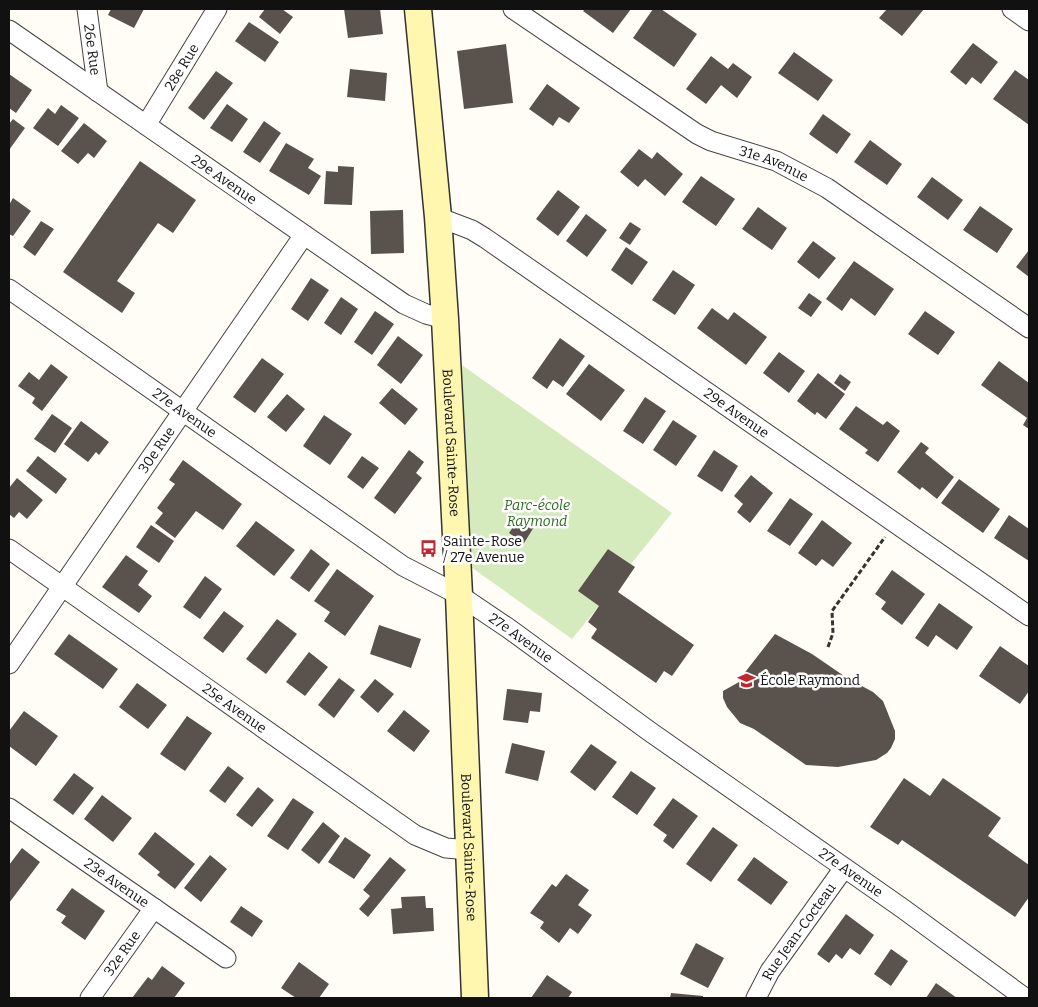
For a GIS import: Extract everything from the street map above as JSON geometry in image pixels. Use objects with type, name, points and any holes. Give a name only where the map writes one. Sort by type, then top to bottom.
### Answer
[{"type":"street","name":"26e Rue","points":[[87,9],[98,92]]},
{"type":"street","name":"28e Rue","points":[[146,126],[216,9]]},
{"type":"street","name":"Boulevard Sainte-Rose","points":[[418,9],[438,217],[444,319],[459,595],[475,998]]},
{"type":"street","name":"31e Avenue","points":[[513,9],[697,134],[711,141],[776,161],[827,188],[1029,328]]},
{"type":"street","points":[[1012,9],[1029,21]]},
{"type":"street","name":"29e Avenue","points":[[9,30],[404,304],[426,314],[444,319]]},
{"type":"street","name":"29e Avenue","points":[[438,217],[472,230],[485,238],[1029,616]]},
{"type":"street","name":"30e Rue","points":[[9,664],[304,235]]},
{"type":"street","name":"27e Avenue","points":[[9,289],[403,566],[459,595],[508,628],[649,731],[1025,998]]},
{"type":"street","name":"25e Avenue","points":[[9,548],[415,835],[446,848],[469,850]]},
{"type":"street","name":"23e Avenue","points":[[9,808],[226,958]]},
{"type":"street","name":"Rue Jean-Cocteau","points":[[756,998],[770,971],[844,868]]},
{"type":"street","name":"32e Rue","points":[[90,998],[154,908]]},
{"type":"path","points":[[828,647],[834,633],[832,612],[895,522]]},
{"type":"green space","name":"Parc-école Raymond","points":[[449,356],[672,513],[631,564],[608,549],[579,591],[599,606],[572,639],[461,560]]},
{"type":"building","points":[[111,9],[144,9],[134,28],[108,15]]},
{"type":"building","points":[[265,9],[282,9],[293,17],[280,34],[259,17]]},
{"type":"building","points":[[344,9],[380,9],[383,34],[348,38]]},
{"type":"building","points":[[585,9],[631,9],[613,33],[583,11]]},
{"type":"building","points":[[653,9],[661,9],[697,34],[674,67],[633,38]]},
{"type":"building","points":[[887,9],[924,9],[902,36],[879,18]]},
{"type":"building","points":[[249,22],[279,42],[265,62],[235,41]]},
{"type":"building","points":[[973,43],[998,62],[981,84],[972,77],[966,85],[950,72]]},
{"type":"building","points":[[506,44],[513,103],[464,109],[457,51]]},
{"type":"building","points":[[794,52],[833,80],[818,101],[778,73]]},
{"type":"building","points":[[711,56],[728,69],[733,63],[752,77],[737,98],[721,85],[706,104],[686,89]]},
{"type":"building","points":[[350,69],[387,73],[385,101],[347,97]]},
{"type":"building","points":[[1015,70],[1029,80],[1029,125],[993,99]]},
{"type":"building","points":[[216,71],[233,83],[204,120],[188,108]]},
{"type":"building","points":[[9,74],[32,90],[16,113],[9,108]]},
{"type":"building","points":[[547,84],[580,108],[569,123],[559,117],[553,126],[529,109]]},
{"type":"building","points":[[227,104],[248,119],[232,142],[210,128]]},
{"type":"building","points":[[61,105],[79,118],[58,146],[33,128],[48,108],[55,114]]},
{"type":"building","points":[[823,114],[851,134],[837,154],[809,134]]},
{"type":"building","points":[[13,119],[25,128],[9,150],[9,124]]},
{"type":"building","points":[[264,121],[281,133],[260,163],[243,152]]},
{"type":"building","points":[[84,123],[107,141],[94,158],[88,153],[78,164],[61,151]]},
{"type":"building","points":[[870,140],[902,164],[887,185],[854,162]]},
{"type":"building","points":[[286,143],[314,159],[308,168],[321,176],[309,195],[269,171]]},
{"type":"building","points":[[639,149],[652,159],[657,152],[683,174],[665,196],[645,179],[638,187],[620,172]]},
{"type":"building","points":[[140,161],[196,200],[173,233],[158,223],[117,281],[135,293],[122,313],[63,272]]},
{"type":"building","points":[[338,166],[354,167],[352,205],[324,204],[326,171],[338,172]]},
{"type":"building","points":[[701,176],[735,199],[716,226],[682,202]]},
{"type":"building","points":[[932,177],[963,200],[948,220],[917,197]]},
{"type":"building","points":[[558,190],[580,207],[558,236],[536,219]]},
{"type":"building","points":[[13,198],[31,211],[13,236],[9,234],[9,205]]},
{"type":"building","points":[[980,206],[1013,229],[997,253],[963,230]]},
{"type":"building","points":[[758,207],[787,228],[772,250],[742,229]]},
{"type":"building","points":[[403,210],[404,253],[371,254],[370,211]]},
{"type":"building","points":[[586,214],[607,230],[587,257],[566,241]]},
{"type":"building","points":[[41,221],[54,229],[35,256],[23,247]]},
{"type":"building","points":[[630,222],[641,229],[630,245],[619,238]]},
{"type":"building","points":[[813,241],[836,258],[819,279],[797,262]]},
{"type":"building","points":[[626,247],[648,262],[632,285],[611,270]]},
{"type":"building","points":[[1029,250],[1029,277],[1016,267]]},
{"type":"building","points":[[854,261],[894,289],[875,316],[851,298],[842,311],[826,299]]},
{"type":"building","points":[[673,270],[695,285],[675,315],[652,300]]},
{"type":"building","points":[[311,278],[329,290],[308,321],[291,309]]},
{"type":"building","points":[[809,293],[822,302],[811,317],[798,308]]},
{"type":"building","points":[[341,297],[358,309],[341,335],[324,323]]},
{"type":"building","points":[[712,308],[728,320],[734,312],[767,337],[746,365],[697,328]]},
{"type":"building","points":[[375,311],[394,324],[372,355],[354,342]]},
{"type":"building","points":[[925,311],[955,332],[938,355],[908,334]]},
{"type":"building","points":[[398,336],[423,355],[401,384],[377,365]]},
{"type":"building","points":[[560,338],[585,356],[563,387],[553,380],[547,389],[532,378]]},
{"type":"building","points":[[779,352],[805,371],[789,393],[763,373]]},
{"type":"building","points":[[262,358],[284,374],[255,413],[233,397]]},
{"type":"building","points":[[999,361],[1029,383],[1029,429],[1023,425],[1027,418],[981,385]]},
{"type":"building","points":[[51,364],[68,377],[42,411],[32,403],[35,398],[18,386],[29,372],[39,380]]},
{"type":"building","points":[[589,364],[625,390],[601,421],[566,394]]},
{"type":"building","points":[[818,373],[845,394],[826,419],[817,412],[815,415],[797,401]]},
{"type":"building","points":[[840,374],[851,382],[845,391],[834,383]]},
{"type":"building","points":[[392,388],[418,409],[405,425],[379,403]]},
{"type":"building","points":[[287,394],[305,409],[286,432],[267,417]]},
{"type":"building","points":[[645,397],[666,411],[643,444],[623,431]]},
{"type":"building","points":[[856,406],[883,425],[887,421],[900,431],[878,462],[865,453],[868,450],[839,429]]},
{"type":"building","points":[[52,414],[72,428],[55,453],[34,439]]},
{"type":"building","points":[[324,415],[352,434],[330,465],[303,446]]},
{"type":"building","points":[[673,420],[697,436],[676,466],[653,450]]},
{"type":"building","points":[[81,421],[109,442],[99,455],[96,452],[88,462],[64,444]]},
{"type":"building","points":[[921,442],[929,448],[925,453],[954,477],[937,499],[922,487],[920,490],[897,472]]},
{"type":"building","points":[[409,450],[424,462],[416,473],[422,478],[395,514],[374,498]]},
{"type":"building","points":[[714,450],[738,466],[722,492],[697,476]]},
{"type":"building","points":[[38,456],[67,479],[56,494],[26,471]]},
{"type":"building","points":[[362,456],[379,468],[363,489],[347,477]]},
{"type":"building","points":[[183,460],[242,504],[223,530],[196,511],[175,538],[155,523],[163,513],[157,508],[175,484],[169,480]]},
{"type":"building","points":[[751,475],[773,493],[750,523],[737,512],[743,504],[734,496]]},
{"type":"building","points":[[17,478],[43,500],[27,519],[19,512],[14,518],[9,514],[9,488]]},
{"type":"building","points":[[959,479],[1000,509],[983,533],[941,503]]},
{"type":"building","points":[[790,498],[813,514],[790,546],[767,531]]},
{"type":"building","points":[[1009,515],[1029,529],[1029,561],[994,538]]},
{"type":"building","points":[[519,518],[534,527],[524,543],[509,533]]},
{"type":"building","points":[[822,520],[852,543],[833,567],[822,559],[816,566],[798,553]]},
{"type":"building","points":[[256,521],[295,550],[274,576],[236,546]]},
{"type":"building","points":[[151,525],[174,541],[159,563],[136,547]]},
{"type":"building","points":[[311,549],[330,564],[309,592],[290,578]]},
{"type":"building","points":[[608,549],[635,567],[618,592],[694,645],[672,676],[664,671],[656,683],[591,638],[597,629],[588,622],[599,606],[578,591]]},
{"type":"building","points":[[126,555],[148,571],[138,585],[152,596],[139,613],[102,587]]},
{"type":"building","points":[[337,569],[374,596],[345,636],[324,621],[330,612],[314,601]]},
{"type":"building","points":[[892,570],[925,594],[902,625],[881,609],[886,602],[875,594]]},
{"type":"building","points":[[205,576],[222,589],[200,619],[183,607]]},
{"type":"building","points":[[939,603],[973,627],[957,650],[936,635],[928,647],[915,638]]},
{"type":"building","points":[[224,611],[244,626],[223,653],[203,638]]},
{"type":"building","points":[[277,619],[297,634],[266,674],[246,659]]},
{"type":"building","points":[[379,625],[421,639],[411,668],[370,654]]},
{"type":"building","points":[[69,634],[118,669],[103,689],[54,654]]},
{"type":"building","points":[[775,634],[812,654],[847,678],[873,692],[883,701],[895,731],[895,739],[887,753],[876,760],[838,767],[806,765],[754,729],[740,723],[727,707],[723,698],[723,691],[739,682]]},
{"type":"building","points":[[1000,646],[1029,666],[1029,691],[1020,704],[979,676]]},
{"type":"building","points":[[309,652],[328,667],[305,696],[286,682]]},
{"type":"building","points":[[339,678],[355,690],[334,718],[318,705]]},
{"type":"building","points":[[375,679],[394,694],[378,713],[360,697]]},
{"type":"building","points":[[137,683],[167,705],[148,729],[119,707]]},
{"type":"building","points":[[507,689],[542,693],[540,712],[530,711],[528,723],[503,720]]},
{"type":"building","points":[[404,710],[430,731],[414,752],[387,731]]},
{"type":"building","points":[[24,711],[58,736],[36,766],[9,746],[9,731]]},
{"type":"building","points":[[187,716],[212,733],[185,771],[160,754]]},
{"type":"building","points":[[512,743],[545,751],[538,781],[505,773]]},
{"type":"building","points":[[591,744],[617,762],[595,791],[570,772]]},
{"type":"building","points":[[228,766],[244,778],[225,803],[209,791]]},
{"type":"building","points":[[631,771],[656,788],[637,815],[612,797]]},
{"type":"building","points":[[74,773],[94,788],[73,815],[53,800]]},
{"type":"building","points":[[904,778],[930,796],[943,778],[1001,818],[988,836],[1029,865],[1029,897],[1015,917],[902,840],[898,845],[870,827]]},
{"type":"building","points":[[258,787],[274,800],[252,827],[236,815]]},
{"type":"building","points":[[102,795],[132,818],[113,842],[84,819]]},
{"type":"building","points":[[293,798],[314,812],[288,850],[267,836]]},
{"type":"building","points":[[673,798],[698,816],[673,849],[663,841],[667,835],[653,825]]},
{"type":"building","points":[[323,822],[340,836],[319,864],[301,850]]},
{"type":"building","points":[[713,827],[738,845],[711,882],[686,864]]},
{"type":"building","points":[[155,832],[195,864],[175,889],[157,875],[160,872],[138,854]]},
{"type":"building","points":[[345,837],[371,855],[354,879],[328,862]]},
{"type":"building","points":[[22,848],[40,862],[9,903],[9,865]]},
{"type":"building","points":[[210,855],[227,869],[201,902],[184,888]]},
{"type":"building","points":[[390,857],[406,870],[368,917],[359,909],[370,896],[363,890]]},
{"type":"building","points":[[754,857],[788,882],[771,905],[737,880]]},
{"type":"building","points":[[566,874],[589,890],[578,905],[592,915],[578,934],[570,928],[559,943],[540,928],[544,922],[530,913],[552,884],[556,887]]},
{"type":"building","points":[[72,888],[105,911],[85,940],[61,923],[66,916],[56,910]]},
{"type":"building","points":[[425,896],[426,908],[433,908],[434,931],[393,934],[391,909],[402,908],[401,897]]},
{"type":"building","points":[[241,906],[263,921],[252,937],[230,922]]},
{"type":"building","points":[[846,914],[874,935],[860,955],[850,948],[842,959],[836,954],[829,963],[817,954]]},
{"type":"building","points":[[696,943],[724,958],[708,988],[680,974]]},
{"type":"building","points":[[891,949],[908,961],[891,986],[874,974]]},
{"type":"building","points":[[299,962],[329,984],[319,998],[296,998],[281,988]]},
{"type":"building","points":[[162,966],[185,983],[174,998],[132,998],[148,977],[152,980]]},
{"type":"building","points":[[547,975],[572,992],[568,998],[531,998]]},
{"type":"building","points":[[936,983],[957,998],[926,998]]},
{"type":"building","points":[[671,993],[703,996],[703,998],[670,998]]},
{"type":"place","name":"Sainte-Rose / 27e Avenue","points":[[429,549]]},
{"type":"place","name":"École Raymond","points":[[746,680]]}]
